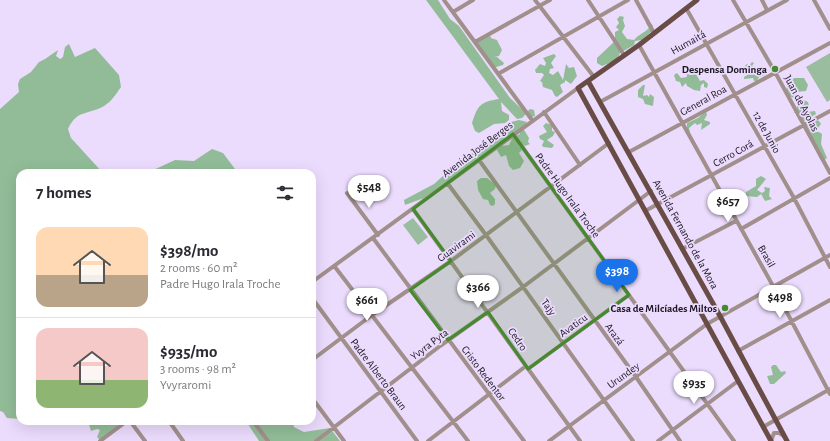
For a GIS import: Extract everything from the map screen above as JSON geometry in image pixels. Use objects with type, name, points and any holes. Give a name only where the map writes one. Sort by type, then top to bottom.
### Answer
[{"type":"main road","name":"Avenida José Berges","points":[[578,88],[639,45],[697,0]]},
{"type":"main road","name":"Avenida Fernando de la Mora","points":[[588,81],[720,316],[785,440]]},
{"type":"main road","points":[[578,88],[771,441]]},
{"type":"street","points":[[444,0],[532,120]]},
{"type":"street","points":[[453,12],[473,0]]},
{"type":"street","points":[[535,0],[594,77]]},
{"type":"street","points":[[475,42],[550,0]]},
{"type":"street","points":[[588,0],[624,55]]},
{"type":"street","points":[[498,74],[628,0]]},
{"type":"street","points":[[636,0],[654,33]]},
{"type":"street","name":"Juan de Ayolas","points":[[733,0],[775,72],[830,173]]},
{"type":"street","points":[[762,0],[767,10]]},
{"type":"street","name":"Humaitá","points":[[600,102],[787,0]]},
{"type":"street","points":[[814,0],[830,29]]},
{"type":"street","name":"12 de Junio","points":[[686,8],[794,198],[830,267]]},
{"type":"street","name":"General Roa","points":[[629,152],[830,43]]},
{"type":"street","name":"Brasil","points":[[639,45],[773,286],[829,391]]},
{"type":"street","name":"Avenida José Berges","points":[[316,279],[448,184],[532,120],[578,88]]},
{"type":"street","name":"Cerro Corá","points":[[646,211],[830,110]]},
{"type":"street","points":[[544,112],[580,164]]},
{"type":"street","name":"Padre Hugo Irala Troche","points":[[513,134],[671,351],[734,441]]},
{"type":"street","name":"Guavirami","points":[[316,357],[372,315],[451,261],[609,143]]},
{"type":"street","name":"Arazá","points":[[479,160],[636,377],[680,441]]},
{"type":"street","points":[[741,229],[830,178]]},
{"type":"street","name":"Tajy","points":[[448,184],[634,441]]},
{"type":"street","name":"Yvyra Pyta","points":[[316,441],[448,340],[523,287],[651,191]]},
{"type":"street","points":[[347,193],[378,235]]},
{"type":"street","name":"Cedro","points":[[413,209],[580,441]]},
{"type":"street","points":[[682,249],[736,221]]},
{"type":"street","name":"Cristo Redentor","points":[[373,238],[410,290],[524,441]]},
{"type":"street","name":"Urundey","points":[[549,441],[707,324],[830,254]]},
{"type":"street","points":[[335,267],[468,441]]},
{"type":"street","name":"Avaticu","points":[[428,441],[489,395],[564,343],[629,295]]},
{"type":"street","points":[[738,351],[830,300]]},
{"type":"street","name":"Padre Alberto Braun","points":[[316,304],[418,441]]},
{"type":"street","points":[[658,441],[738,381]]},
{"type":"street","points":[[763,427],[775,419],[829,391]]},
{"type":"street","points":[[316,403],[344,441]]},
{"type":"street","points":[[100,441],[106,439],[124,425]]},
{"type":"street","points":[[132,425],[145,441]]},
{"type":"street","points":[[172,425],[183,441]]},
{"type":"street","points":[[256,425],[268,441]]},
{"type":"street","points":[[771,441],[772,435],[776,432],[781,433],[785,440]]},
{"type":"highlighted area","points":[[513,134],[629,295],[528,369],[488,312],[448,340],[410,290],[451,261],[413,209]]},
{"type":"green space","points":[[426,0],[438,0],[450,19],[459,26],[510,98],[526,113],[530,109],[534,110],[535,116],[532,117],[526,114],[522,118],[517,119],[501,102],[502,111],[509,115],[509,120],[505,123],[494,124],[479,133],[475,131],[472,123],[478,108],[488,101],[499,99]]},
{"type":"green space","points":[[620,16],[624,17],[623,20],[625,26],[622,32],[627,39],[634,40],[647,30],[649,28],[646,23],[649,21],[653,26],[653,30],[642,40],[635,41],[634,45],[620,53],[617,60],[602,66],[597,63],[597,58],[615,41],[615,32],[619,30],[616,27],[619,23],[617,19]]},
{"type":"green space","points":[[490,35],[491,38],[497,40],[502,50],[499,56],[494,57],[497,57],[504,63],[503,65],[493,68],[475,40]]},
{"type":"green space","points":[[69,44],[75,57],[95,48],[119,75],[121,87],[107,104],[99,109],[79,115],[75,118],[68,129],[71,138],[99,169],[16,169],[16,419],[7,418],[3,412],[0,411],[0,109],[19,92],[18,84],[20,79],[31,72],[39,62],[58,50],[56,56],[60,59],[63,57],[65,47]]},
{"type":"green space","points":[[830,53],[830,100],[827,102],[806,67]]},
{"type":"green space","points":[[554,54],[556,56],[551,63],[554,68],[550,69],[549,73],[553,75],[558,71],[563,80],[566,64],[569,68],[574,67],[577,76],[571,84],[565,80],[565,82],[560,85],[563,92],[557,97],[552,90],[543,87],[542,82],[540,81],[544,75],[542,73],[536,73],[535,70],[540,64],[545,66],[546,63],[543,58]]},
{"type":"green space","points":[[752,62],[754,63],[752,66],[754,70],[753,74],[760,74],[766,70],[768,73],[759,77],[757,81],[754,81],[753,78],[744,79],[744,77],[749,74],[748,69],[745,68],[745,66],[747,64],[749,66]]},
{"type":"green space","points":[[686,71],[689,75],[696,74],[700,81],[704,80],[708,84],[707,88],[704,87],[704,83],[701,85],[700,91],[694,90],[687,86],[686,83],[682,87],[680,82],[676,81],[674,75],[677,73],[681,78],[687,77]]},
{"type":"green space","points":[[794,78],[804,78],[808,85],[806,91],[796,92],[798,99],[796,102],[794,98],[789,96],[786,89]]},
{"type":"green space","points":[[645,85],[643,96],[647,95],[649,97],[650,94],[654,97],[653,106],[645,104],[643,99],[638,97],[638,90]]},
{"type":"green space","points":[[803,100],[808,102],[809,106],[804,110],[804,116],[808,112],[815,111],[816,114],[803,122],[799,120],[796,113],[794,113],[797,109],[797,103]]},
{"type":"green space","points":[[706,111],[707,115],[704,120],[710,122],[710,124],[701,130],[702,123],[697,125],[695,123],[689,128],[690,133],[687,132],[687,123],[698,118]]},
{"type":"green space","points":[[519,120],[527,122],[523,128],[529,138],[528,142],[530,144],[525,146],[520,143],[518,145],[523,149],[519,153],[524,161],[520,168],[513,170],[509,166],[506,155],[501,157],[497,150],[501,146],[509,145],[513,137],[520,134],[519,131],[424,198],[405,205],[404,200],[434,184],[462,159],[480,149],[511,122]]},
{"type":"green space","points":[[817,120],[821,124],[815,132],[822,134],[821,144],[827,158],[823,161],[820,159],[808,136],[805,125]]},
{"type":"green space","points":[[546,123],[552,125],[552,131],[555,132],[553,136],[547,140],[554,145],[552,148],[543,147],[542,145],[544,141],[540,139],[539,136],[547,132],[543,126]]},
{"type":"green space","points":[[212,149],[223,153],[235,169],[156,169],[175,160],[194,161]]},
{"type":"green space","points":[[761,176],[766,179],[757,190],[762,193],[765,191],[764,187],[770,188],[769,196],[772,199],[765,201],[761,194],[757,197],[746,196],[746,192],[756,186],[756,179]]},
{"type":"green space","points":[[481,178],[487,178],[496,185],[495,189],[490,193],[495,199],[495,204],[493,206],[490,205],[488,200],[483,199],[478,190],[477,181]]},
{"type":"green space","points":[[413,218],[428,237],[418,245],[403,225]]},
{"type":"green space","points":[[776,365],[781,372],[785,371],[786,373],[774,384],[770,384],[767,376],[773,375],[771,367]]},
{"type":"green space","points":[[89,425],[120,425],[101,441],[97,437],[100,430],[97,429],[91,431]]},
{"type":"green space","points":[[249,425],[294,425],[294,427],[304,432],[330,428],[340,441],[259,441]]},
{"type":"place","name":"Despensa Dominga","points":[[775,69]]},
{"type":"place","name":"Casa de Milcíades Miltos","points":[[725,308]]}]
